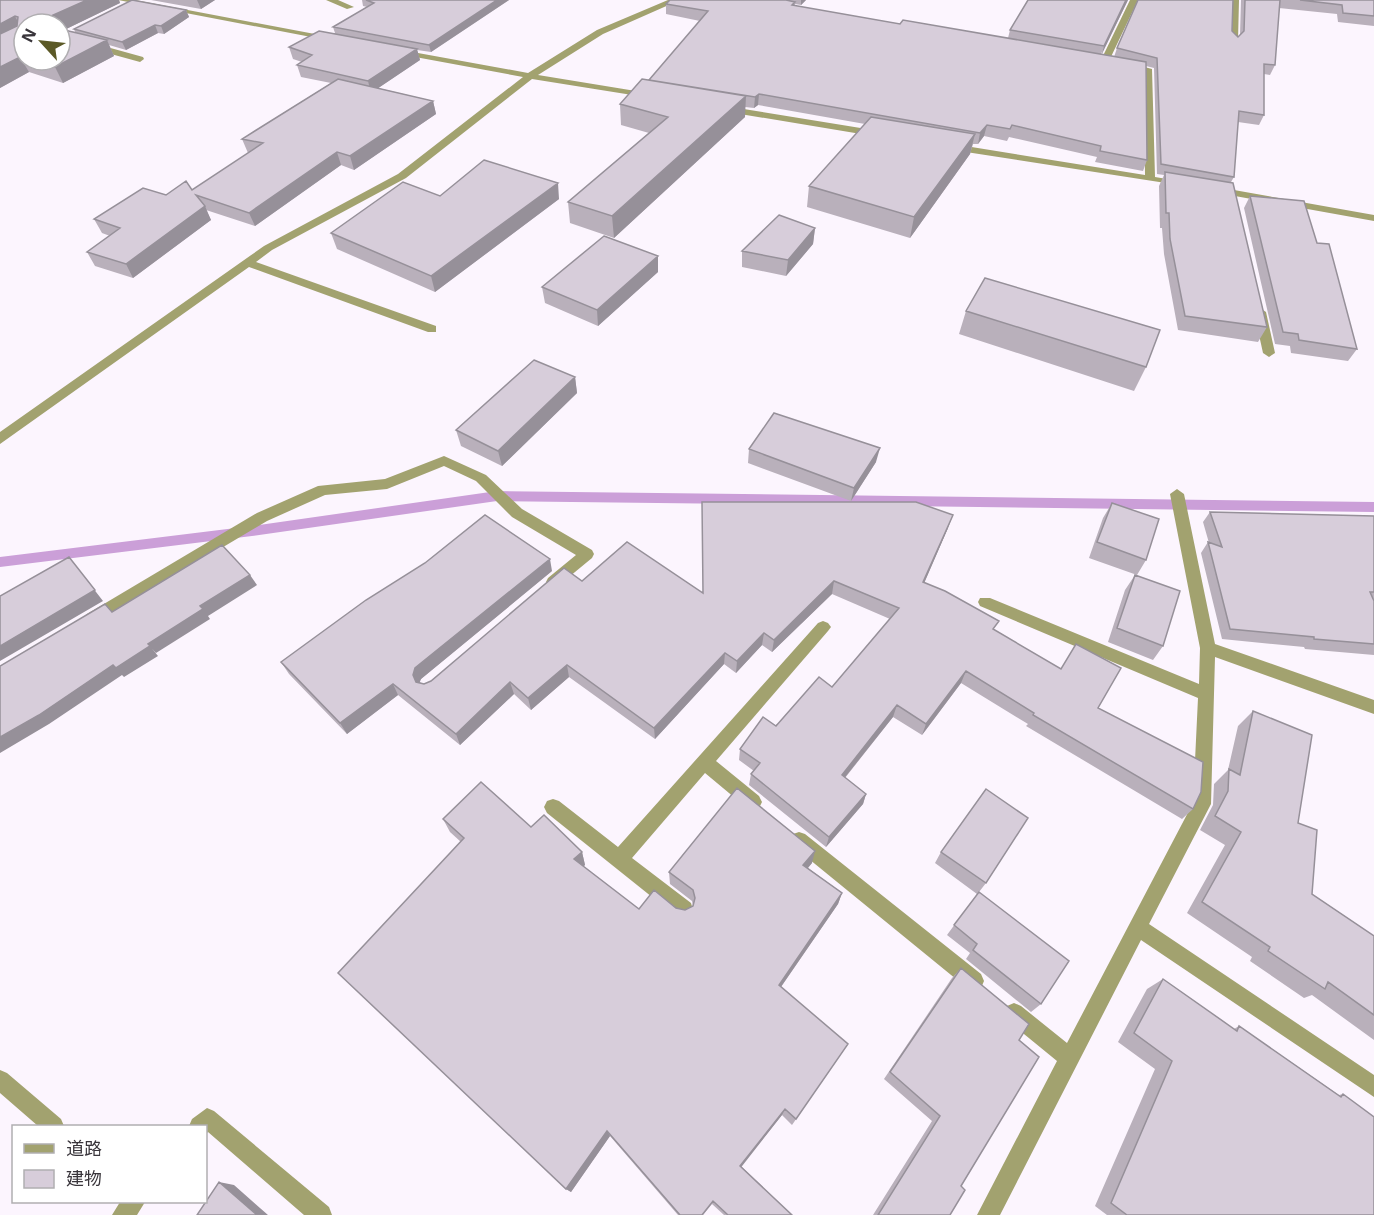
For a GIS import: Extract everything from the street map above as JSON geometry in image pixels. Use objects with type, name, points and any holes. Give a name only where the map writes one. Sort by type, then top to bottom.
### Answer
[{"type":"street","points":[[122,0],[339,39]]},
{"type":"street","points":[[330,0],[350,6]]},
{"type":"street","points":[[0,439],[268,248],[402,176],[565,49],[636,14],[676,0]]},
{"type":"street","points":[[1105,61],[1134,0]]},
{"type":"street","points":[[1234,41],[1235,0]]},
{"type":"street","points":[[115,12],[137,1]]},
{"type":"street","points":[[72,40],[140,59]]},
{"type":"street","points":[[384,48],[530,76],[658,97]]},
{"type":"street","points":[[1081,57],[1148,69],[1150,178]]},
{"type":"street","points":[[717,107],[886,135]]},
{"type":"street","points":[[942,145],[1197,186],[1234,199],[1374,218]]},
{"type":"street","points":[[249,263],[432,329]]},
{"type":"street","points":[[1256,296],[1269,353]]},
{"type":"street","points":[[79,625],[261,517],[323,490],[387,484],[444,461],[481,478],[517,513],[586,555],[543,591]]},
{"type":"street","points":[[988,1215],[1202,804],[1208,648],[1177,494]]},
{"type":"street","points":[[985,602],[1206,694]]},
{"type":"street","points":[[619,859],[823,627]]},
{"type":"street","points":[[1208,648],[1374,707]]},
{"type":"street","points":[[704,762],[768,814]]},
{"type":"street","points":[[553,807],[684,910]]},
{"type":"street","points":[[786,829],[1071,1059]]},
{"type":"street","points":[[1139,928],[1374,1087]]},
{"type":"street","points":[[0,1080],[53,1125]]},
{"type":"street","points":[[201,1125],[207,1118],[321,1215]]},
{"type":"street","points":[[123,1215],[133,1203]]},
{"type":"building","points":[[0,0],[87,0],[60,12],[12,12],[12,18],[0,24]]},
{"type":"building","points":[[132,0],[186,10],[161,26],[155,25],[122,42],[74,29]]},
{"type":"building","points":[[366,0],[497,0],[429,45],[333,27],[374,3]]},
{"type":"building","points":[[670,0],[786,0],[795,2],[792,5],[900,24],[903,20],[1146,62],[1147,160],[1100,151],[1101,146],[1012,125],[1010,129],[987,125],[980,133],[759,94],[755,97],[649,80],[708,11],[666,4]]},
{"type":"building","points":[[1028,0],[1126,0],[1104,46],[1010,30]]},
{"type":"building","points":[[1138,0],[1233,0],[1232,31],[1238,37],[1244,31],[1245,0],[1280,0],[1275,65],[1264,64],[1264,115],[1239,111],[1234,177],[1161,164],[1157,58],[1117,48]]},
{"type":"building","points":[[1300,0],[1374,0],[1374,16],[1343,13],[1342,5]]},
{"type":"building","points":[[12,28],[12,61],[0,67],[0,34]]},
{"type":"building","points":[[319,31],[417,49],[368,81],[297,65],[312,55],[289,47]]},
{"type":"building","points":[[72,32],[107,40],[72,58]]},
{"type":"building","points":[[338,79],[433,101],[350,156],[337,152],[249,213],[196,195],[205,206],[126,264],[87,252],[120,228],[94,219],[143,188],[166,195],[186,181],[192,190],[263,143],[242,139]]},
{"type":"building","points":[[642,79],[746,96],[612,216],[568,202],[668,117],[620,104]]},
{"type":"building","points":[[871,117],[975,134],[914,217],[809,186]]},
{"type":"building","points":[[484,160],[558,183],[431,276],[331,233],[403,182],[440,196]]},
{"type":"building","points":[[1165,172],[1233,183],[1267,327],[1185,316],[1170,239],[1169,213],[1166,213]]},
{"type":"building","points":[[1250,196],[1304,201],[1317,243],[1329,244],[1357,349],[1299,340],[1298,334],[1283,332]]},
{"type":"building","points":[[779,215],[815,228],[788,260],[742,251]]},
{"type":"building","points":[[604,236],[658,256],[597,310],[542,287]]},
{"type":"building","points":[[985,278],[1160,330],[1146,367],[966,311]]},
{"type":"building","points":[[534,360],[575,377],[498,451],[456,430]]},
{"type":"building","points":[[774,413],[880,448],[854,488],[749,449]]},
{"type":"building","points":[[702,502],[916,502],[953,515],[923,582],[945,591],[999,621],[993,629],[1061,669],[1076,644],[1121,668],[1098,708],[1203,762],[1201,792],[1193,809],[1033,715],[1034,713],[966,671],[926,724],[897,705],[842,775],[866,794],[829,837],[751,774],[760,763],[740,749],[763,717],[776,726],[819,677],[832,687],[899,608],[834,581],[774,640],[764,633],[737,661],[725,653],[654,728],[567,665],[528,698],[510,682],[456,734],[393,684],[340,723],[281,662],[366,600],[425,563],[485,515],[550,559],[415,668],[413,675],[416,682],[424,684],[431,681],[564,568],[582,581],[627,542],[703,593]]},
{"type":"building","points":[[1112,503],[1159,519],[1146,560],[1097,542]]},
{"type":"building","points":[[1210,512],[1374,516],[1374,592],[1370,592],[1374,601],[1374,644],[1230,629],[1208,542],[1222,547]]},
{"type":"building","points":[[222,545],[250,575],[200,606],[203,609],[148,644],[150,646],[116,668],[113,665],[39,715],[0,737],[0,666],[105,604],[112,612]]},
{"type":"building","points":[[69,557],[95,590],[0,646],[0,596]]},
{"type":"building","points":[[1135,575],[1180,591],[1163,646],[1117,628]]},
{"type":"building","points":[[1253,711],[1312,735],[1298,823],[1317,830],[1312,894],[1374,936],[1374,1015],[1328,982],[1325,989],[1268,951],[1270,947],[1202,902],[1241,832],[1215,816],[1228,791],[1229,769],[1240,775]]},
{"type":"building","points":[[481,782],[531,827],[544,815],[582,852],[574,859],[639,909],[654,890],[676,908],[685,910],[693,906],[695,898],[693,890],[669,872],[737,788],[815,851],[803,865],[842,893],[779,985],[848,1044],[796,1119],[785,1109],[740,1166],[792,1215],[728,1215],[713,1201],[702,1215],[680,1215],[607,1131],[566,1189],[338,973],[464,838],[443,819]]},
{"type":"building","points":[[986,789],[1028,818],[986,883],[941,852]]},
{"type":"building","points":[[979,892],[1069,961],[1041,1004],[973,950],[977,944],[954,925]]},
{"type":"building","points":[[961,968],[1029,1024],[1019,1040],[1039,1057],[961,1186],[965,1190],[950,1215],[878,1215],[940,1116],[890,1072]]},
{"type":"building","points":[[1163,979],[1237,1031],[1239,1026],[1341,1097],[1343,1094],[1374,1117],[1374,1215],[1127,1215],[1111,1203],[1172,1061],[1134,1033]]},
{"type":"building","points":[[219,1182],[257,1215],[197,1215]]},
{"type":"waterway","points":[[0,562],[252,531],[497,496],[1374,507]]}]
